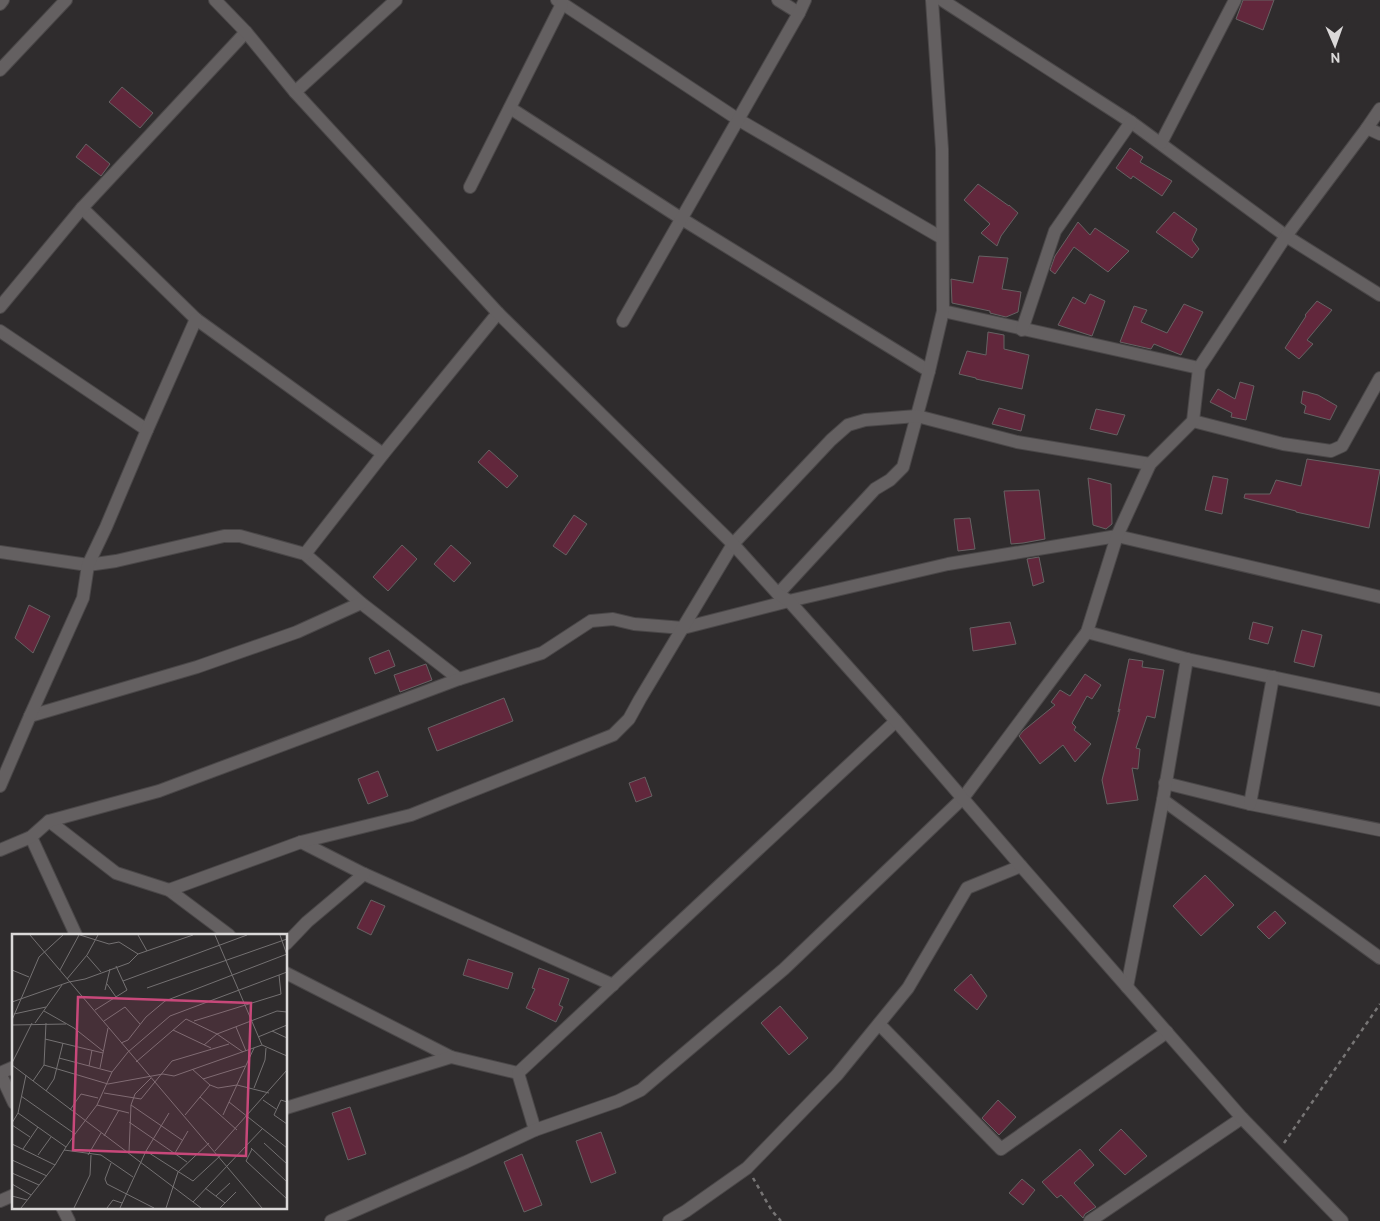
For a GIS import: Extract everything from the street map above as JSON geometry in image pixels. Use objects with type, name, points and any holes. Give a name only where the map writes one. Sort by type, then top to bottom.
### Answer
[{"type":"street","points":[[0,4],[3,0]]},
{"type":"street","points":[[0,70],[66,0]]},
{"type":"street","points":[[215,0],[246,32],[295,92],[498,313],[733,544],[778,594],[789,601],[1242,1118],[1342,1221]]},
{"type":"street","points":[[295,92],[396,0]]},
{"type":"street","points":[[778,0],[799,13]]},
{"type":"street","points":[[623,321],[739,120],[805,0]]},
{"type":"street","points":[[778,594],[875,489],[890,480],[903,467],[929,371],[943,311],[942,149],[932,0]]},
{"type":"street","points":[[942,0],[1131,122],[1286,236],[1380,295]]},
{"type":"street","points":[[1161,143],[1235,0]]},
{"type":"street","points":[[470,187],[510,108],[559,2],[739,120],[942,238]]},
{"type":"street","points":[[0,307],[82,208],[246,32]]},
{"type":"street","points":[[510,108],[682,219],[929,371]]},
{"type":"street","points":[[331,1221],[535,1130],[618,1102],[641,1090],[784,969],[963,798],[1088,632],[1117,536],[1150,464],[1193,421],[1199,368],[1286,236],[1380,109]]},
{"type":"street","points":[[1022,330],[1055,231],[1131,122]]},
{"type":"street","points":[[1367,128],[1380,134]]},
{"type":"street","points":[[82,208],[196,319],[382,454]]},
{"type":"street","points":[[943,311],[1199,368]]},
{"type":"street","points":[[305,554],[382,454],[498,313]]},
{"type":"street","points":[[0,786],[83,598],[88,565],[196,319]]},
{"type":"street","points":[[0,331],[147,430]]},
{"type":"street","points":[[1193,421],[1283,444],[1331,451],[1342,446],[1380,378]]},
{"type":"street","points":[[169,890],[301,842],[411,815],[613,735],[629,719],[733,544],[831,440],[848,425],[865,420],[917,416],[1017,442],[1150,464]]},
{"type":"street","points":[[0,552],[88,565],[116,561],[224,536],[240,536],[305,554],[361,603],[459,679]]},
{"type":"street","points":[[0,850],[31,837],[49,821],[159,791],[459,679],[542,653],[591,621],[613,619],[634,624],[684,628],[789,601],[948,564],[1117,536],[1380,597]]},
{"type":"street","points":[[30,716],[198,667],[297,632],[361,603]]},
{"type":"street","points":[[1088,632],[1188,659],[1380,700]]},
{"type":"street","points":[[1128,987],[1188,659]]},
{"type":"street","points":[[1250,804],[1273,677]]},
{"type":"street","points":[[518,1073],[896,721]]},
{"type":"street","points":[[1165,784],[1250,804],[1380,830]]},
{"type":"street","points":[[1163,800],[1380,958]]},
{"type":"street","points":[[49,821],[116,873],[169,890],[228,934]]},
{"type":"street","points":[[31,837],[76,934]]},
{"type":"street","points":[[301,842],[364,874],[613,985]]},
{"type":"street","points":[[669,1221],[747,1168],[837,1076],[908,988],[967,888],[1021,866]]},
{"type":"street","points":[[288,942],[307,922],[364,874]]},
{"type":"street","points":[[288,974],[451,1057],[518,1073]]},
{"type":"street","points":[[879,1024],[1001,1149],[1167,1032]]},
{"type":"street","points":[[288,1107],[451,1057]]},
{"type":"street","points":[[12,1068],[0,1073],[12,1099]]},
{"type":"street","points":[[518,1073],[535,1130]]},
{"type":"street","points":[[1090,1221],[1242,1118]]},
{"type":"street","points":[[0,1201],[12,1196]]},
{"type":"street","points":[[62,1208],[69,1221]]},
{"type":"path","points":[[1276,1154],[1380,1004]]},
{"type":"path","points":[[747,1168],[772,1211],[781,1221]]},
{"type":"building","points":[[1243,0],[1274,0],[1263,30],[1236,19]]},
{"type":"building","points":[[122,87],[153,113],[140,128],[109,102]]},
{"type":"building","points":[[86,144],[110,164],[101,176],[76,157]]},
{"type":"building","points":[[1130,148],[1143,157],[1140,162],[1172,181],[1162,196],[1133,176],[1131,179],[1116,168]]},
{"type":"building","points":[[978,184],[1018,213],[1001,236],[997,246],[981,233],[990,224],[964,200]]},
{"type":"building","points":[[1174,212],[1197,229],[1192,240],[1199,249],[1192,258],[1156,232]]},
{"type":"building","points":[[1078,222],[1090,235],[1095,228],[1129,251],[1108,272],[1074,247],[1055,274],[1050,270],[1055,256]]},
{"type":"building","points":[[979,256],[1008,258],[1002,289],[1021,292],[1018,312],[1006,317],[990,313],[990,311],[952,303],[951,279],[973,283]]},
{"type":"building","points":[[1090,294],[1105,301],[1092,336],[1058,325],[1073,297],[1085,304]]},
{"type":"building","points":[[1317,301],[1332,310],[1307,340],[1313,344],[1299,359],[1285,348],[1305,315]]},
{"type":"building","points":[[1184,304],[1203,312],[1181,355],[1154,344],[1151,349],[1120,342],[1134,306],[1147,310],[1141,322],[1167,333]]},
{"type":"building","points":[[988,332],[1004,335],[1004,349],[1029,355],[1022,389],[959,374],[967,351],[986,355]]},
{"type":"building","points":[[1240,382],[1254,386],[1246,420],[1231,417],[1232,413],[1210,402],[1218,389],[1235,399]]},
{"type":"building","points":[[1303,391],[1318,395],[1337,406],[1330,420],[1304,413],[1306,406],[1301,403]]},
{"type":"building","points":[[999,408],[1025,415],[1021,431],[992,424]]},
{"type":"building","points":[[1096,409],[1125,415],[1117,435],[1090,429]]},
{"type":"building","points":[[489,450],[518,476],[507,488],[478,462]]},
{"type":"building","points":[[1307,459],[1380,470],[1369,528],[1244,498],[1245,494],[1270,494],[1276,480],[1301,486]]},
{"type":"building","points":[[1213,476],[1228,479],[1222,514],[1205,510]]},
{"type":"building","points":[[1088,478],[1111,484],[1112,524],[1106,529],[1093,525]]},
{"type":"building","points":[[1039,490],[1045,539],[1011,544],[1004,491]]},
{"type":"building","points":[[574,515],[587,524],[566,555],[553,546]]},
{"type":"building","points":[[970,518],[975,549],[958,551],[954,519]]},
{"type":"building","points":[[402,545],[417,559],[388,591],[373,577]]},
{"type":"building","points":[[451,545],[471,563],[454,582],[434,564]]},
{"type":"building","points":[[1039,557],[1044,582],[1033,586],[1027,559]]},
{"type":"building","points":[[29,605],[50,616],[33,653],[15,638]]},
{"type":"building","points":[[1010,622],[1016,644],[973,651],[970,628]]},
{"type":"building","points":[[1253,622],[1273,627],[1268,644],[1249,639]]},
{"type":"building","points":[[1302,630],[1322,635],[1314,667],[1294,662]]},
{"type":"building","points":[[389,650],[395,666],[375,674],[369,658]]},
{"type":"building","points":[[1129,659],[1143,661],[1142,667],[1164,670],[1155,718],[1147,716],[1136,748],[1140,749],[1138,769],[1132,768],[1138,800],[1107,804],[1102,780],[1120,709],[1118,712]]},
{"type":"building","points":[[426,664],[432,680],[400,692],[394,675]]},
{"type":"building","points":[[1085,674],[1101,685],[1092,699],[1087,696],[1072,723],[1076,727],[1074,730],[1091,744],[1075,762],[1063,745],[1040,764],[1019,736],[1055,705],[1051,702],[1060,690],[1070,696]]},
{"type":"building","points":[[504,698],[513,721],[437,751],[428,728]]},
{"type":"building","points":[[378,771],[388,796],[368,804],[358,779]]},
{"type":"building","points":[[645,777],[652,796],[636,802],[629,783]]},
{"type":"building","points":[[1205,875],[1234,905],[1201,936],[1173,906]]},
{"type":"building","points":[[371,900],[385,906],[371,935],[357,928]]},
{"type":"building","points":[[1275,911],[1286,923],[1269,939],[1257,927]]},
{"type":"building","points":[[468,959],[513,973],[508,989],[463,975]]},
{"type":"building","points":[[539,968],[569,979],[559,1005],[563,1007],[556,1022],[526,1008],[535,989],[532,988]]},
{"type":"building","points":[[971,974],[987,996],[977,1010],[954,990]]},
{"type":"building","points":[[780,1006],[808,1038],[789,1055],[761,1023]]},
{"type":"building","points":[[998,1100],[1016,1117],[999,1135],[982,1118]]},
{"type":"building","points":[[350,1107],[366,1154],[348,1160],[332,1113]]},
{"type":"building","points":[[1121,1129],[1147,1156],[1125,1175],[1099,1150]]},
{"type":"building","points":[[601,1132],[616,1173],[591,1183],[576,1141]]},
{"type":"building","points":[[1080,1149],[1094,1165],[1074,1183],[1096,1207],[1085,1214],[1083,1218],[1061,1195],[1057,1198],[1042,1182]]},
{"type":"building","points":[[522,1154],[542,1205],[524,1212],[504,1162]]},
{"type":"building","points":[[1022,1179],[1035,1190],[1023,1205],[1009,1193]]}]
